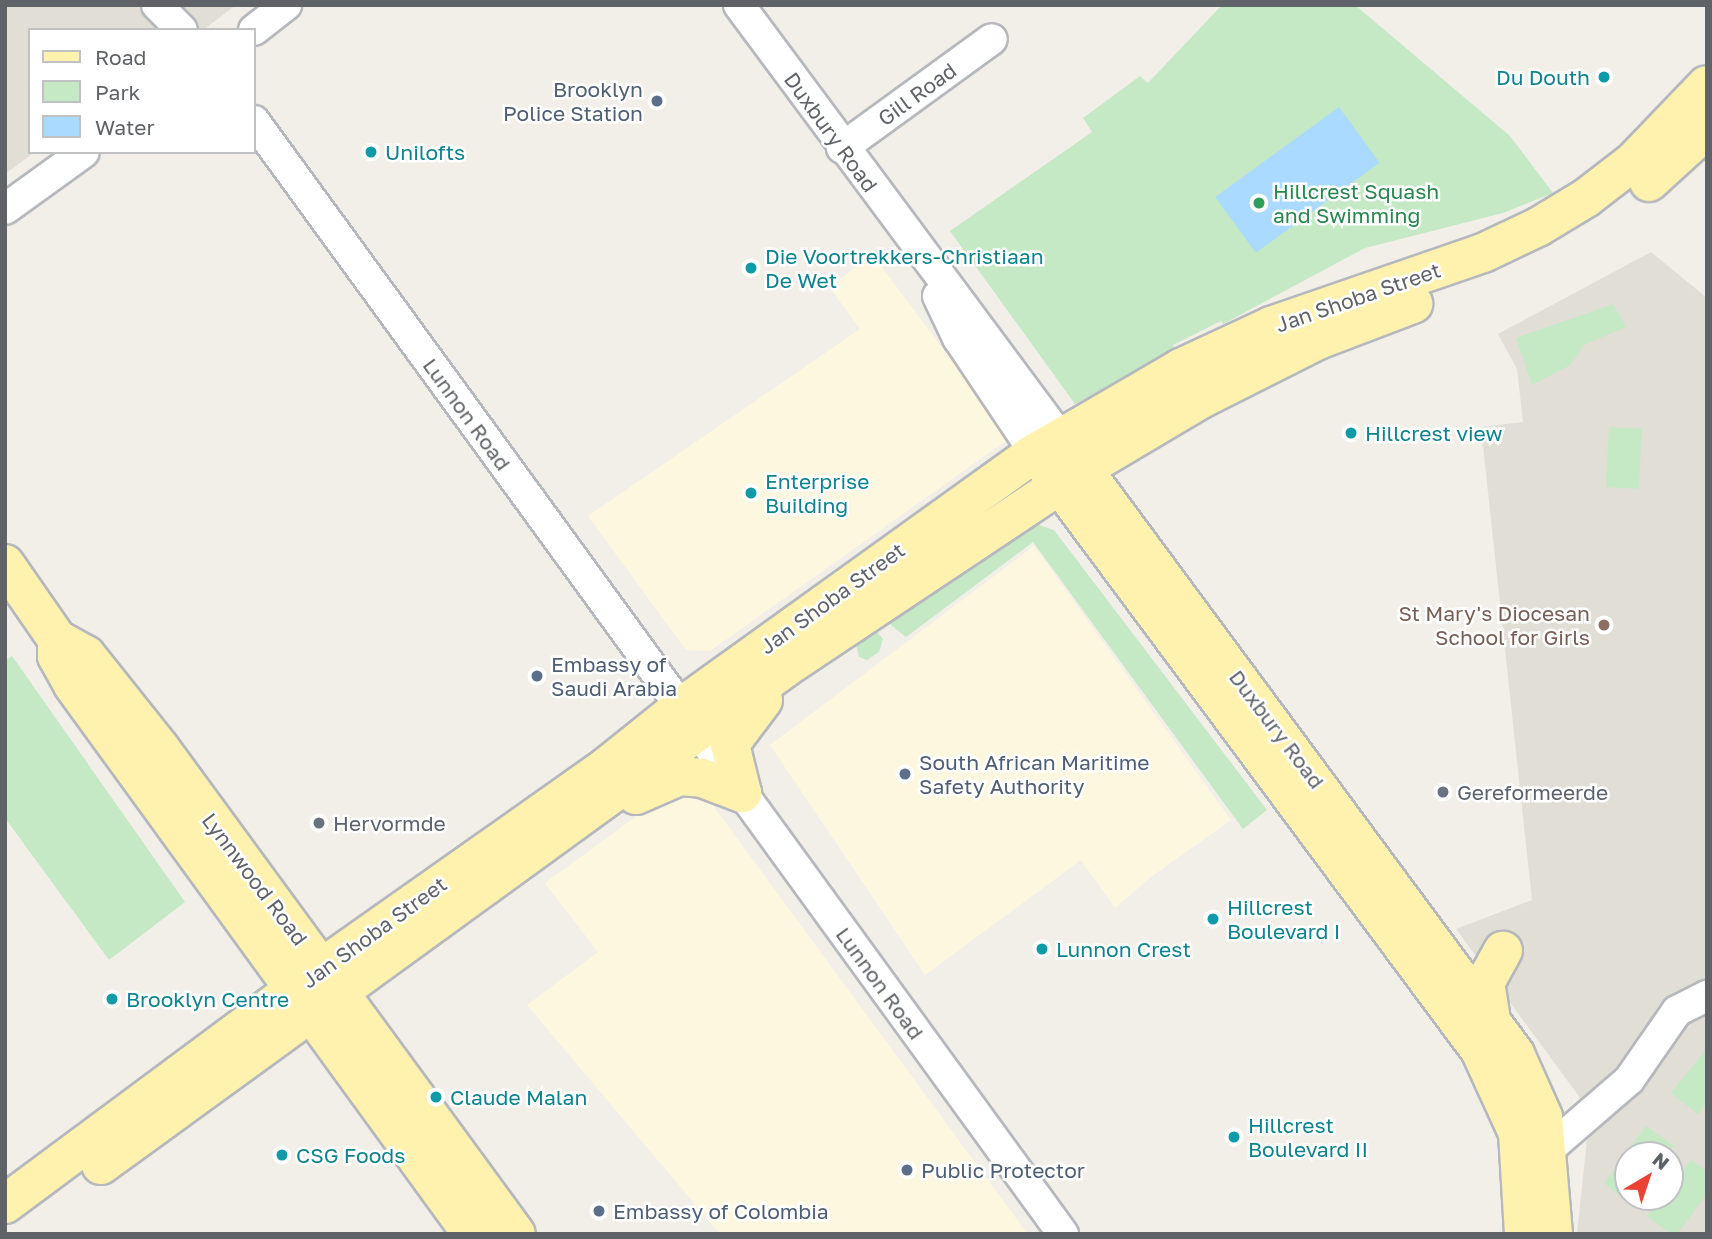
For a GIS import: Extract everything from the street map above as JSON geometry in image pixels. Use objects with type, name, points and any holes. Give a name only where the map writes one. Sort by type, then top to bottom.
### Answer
[{"type":"main road","name":"Jan Shoba Street","points":[[5,1204],[587,813],[689,720],[1048,445],[1181,368],[1271,326],[1483,253],[1538,227],[1634,161],[1707,85]]},
{"type":"main road","name":"Jan Shoba Street","points":[[790,665],[1071,477],[1201,399],[1318,340],[1482,278],[1548,246],[1622,203],[1707,129]]},
{"type":"main road","points":[[1126,527],[1123,497],[1132,469],[1201,399]]},
{"type":"main road","name":"Duxbury Road","points":[[1048,445],[1494,1074],[1518,1133],[1524,1234]]},
{"type":"main road","name":"Duxbury Road","points":[[1071,477],[1126,527],[1453,965],[1491,1020],[1533,1086],[1549,1149],[1553,1234]]},
{"type":"main road","name":"Lynnwood Road","points":[[5,564],[57,639],[80,650],[100,670],[317,992],[472,1234]]},
{"type":"main road","points":[[689,720],[766,673],[790,665]]},
{"type":"main road","points":[[742,793],[730,744],[739,727],[790,665]]},
{"type":"main road","name":"Jan Shoba Street","points":[[5,1233],[606,767],[689,720]]},
{"type":"main road","points":[[587,813],[680,776],[702,778],[742,793]]},
{"type":"main road","points":[[1370,901],[1411,943],[1453,965],[1452,993],[1489,1049],[1494,1074]]},
{"type":"main road","points":[[1491,1020],[1485,983],[1503,951]]},
{"type":"main road","name":"Lynnwood Road","points":[[317,992],[516,1234]]},
{"type":"street","points":[[157,5],[180,28]]},
{"type":"street","points":[[177,5],[186,28]]},
{"type":"street","points":[[256,28],[286,5]]},
{"type":"street","name":"Duxbury Road","points":[[739,5],[923,258],[958,338],[1048,445]]},
{"type":"street","name":"Gill Road","points":[[842,148],[992,39]]},
{"type":"street","name":"Lunnon Road","points":[[256,124],[1063,1234]]},
{"type":"street","points":[[5,209],[80,154]]},
{"type":"street","points":[[1549,1149],[1629,1080],[1677,1011],[1707,996]]},
{"type":"shaded area","points":[[5,5],[236,5],[206,28],[28,28],[28,154],[32,154],[5,174]]},
{"type":"shaded area","name":"St Mary's Diocesan School for Girls","points":[[1651,252],[1707,298],[1707,1234],[1577,1234],[1589,1120],[1578,1095],[1456,929],[1532,900],[1481,427],[1523,422],[1517,369],[1498,334]]},
{"type":"shaded area","points":[[872,254],[1010,438],[710,651],[686,650],[588,516],[860,329],[833,292],[835,283]]},
{"type":"shaded area","points":[[1034,546],[1231,820],[1152,876],[1115,908],[1081,860],[925,975],[770,745]]},
{"type":"shaded area","points":[[678,786],[703,792],[1026,1232],[720,1234],[527,1005],[598,952],[545,883]]},
{"type":"green space","name":"Hillcrest Squash and Swimming","points":[[1222,5],[1355,5],[1510,136],[1553,193],[1503,213],[1365,248],[1223,324],[1221,321],[1173,345],[1176,353],[1075,404],[950,231],[1092,132],[1083,118],[1140,76],[1148,83]]},
{"type":"green space","points":[[1613,304],[1626,327],[1585,344],[1570,365],[1532,385],[1516,338]]},
{"type":"green space","points":[[1609,427],[1642,429],[1639,489],[1606,487]]},
{"type":"green space","points":[[1030,522],[1054,530],[1267,810],[1243,829],[1033,542],[906,637],[891,625],[885,611]]},
{"type":"green space","points":[[873,627],[883,639],[879,652],[867,660],[859,657],[856,644]]},
{"type":"green space","points":[[12,656],[185,902],[109,960],[5,818],[5,661]]},
{"type":"green space","points":[[1707,1048],[1707,1103],[1698,1114],[1671,1093]]},
{"type":"green space","points":[[1646,1126],[1667,1141],[1635,1141]]},
{"type":"green space","points":[[1691,1160],[1707,1171],[1707,1194],[1677,1234],[1671,1234],[1647,1216],[1651,1211],[1684,1211],[1684,1169]]},
{"type":"green space","points":[[1614,1169],[1614,1191],[1604,1183]]},
{"type":"water","points":[[1339,107],[1380,163],[1256,253],[1215,197]]},
{"type":"place","name":"Du Douth","points":[[1604,77]]},
{"type":"place","name":"Brooklyn Police Station","points":[[657,101]]},
{"type":"place","name":"Unilofts","points":[[371,152]]},
{"type":"place","name":"Hillcrest Squash and Swimming","points":[[1259,203]]},
{"type":"place","name":"Die Voortrekkers-Christiaan De Wet","points":[[751,268]]},
{"type":"place","name":"Hillcrest view","points":[[1351,433]]},
{"type":"place","name":"Enterprise Building","points":[[751,493]]},
{"type":"place","name":"St Mary's Diocesan School for Girls","points":[[1604,625]]},
{"type":"place","name":"Embassy of Saudi Arabia","points":[[537,676]]},
{"type":"place","name":"South African Maritime Safety Authority","points":[[905,774]]},
{"type":"place","name":"Gereformeerde","points":[[1443,792]]},
{"type":"place","name":"Hervormde","points":[[319,823]]},
{"type":"place","name":"Hillcrest Boulevard I","points":[[1213,919]]},
{"type":"place","name":"Lunnon Crest","points":[[1042,949]]},
{"type":"place","name":"Brooklyn Centre","points":[[112,999]]},
{"type":"place","name":"Claude Malan","points":[[436,1097]]},
{"type":"place","name":"Hillcrest Boulevard II","points":[[1234,1137]]},
{"type":"place","name":"CSG Foods","points":[[282,1155]]},
{"type":"place","name":"Public Protector","points":[[907,1170]]},
{"type":"place","name":"Embassy of Colombia","points":[[599,1211]]}]
